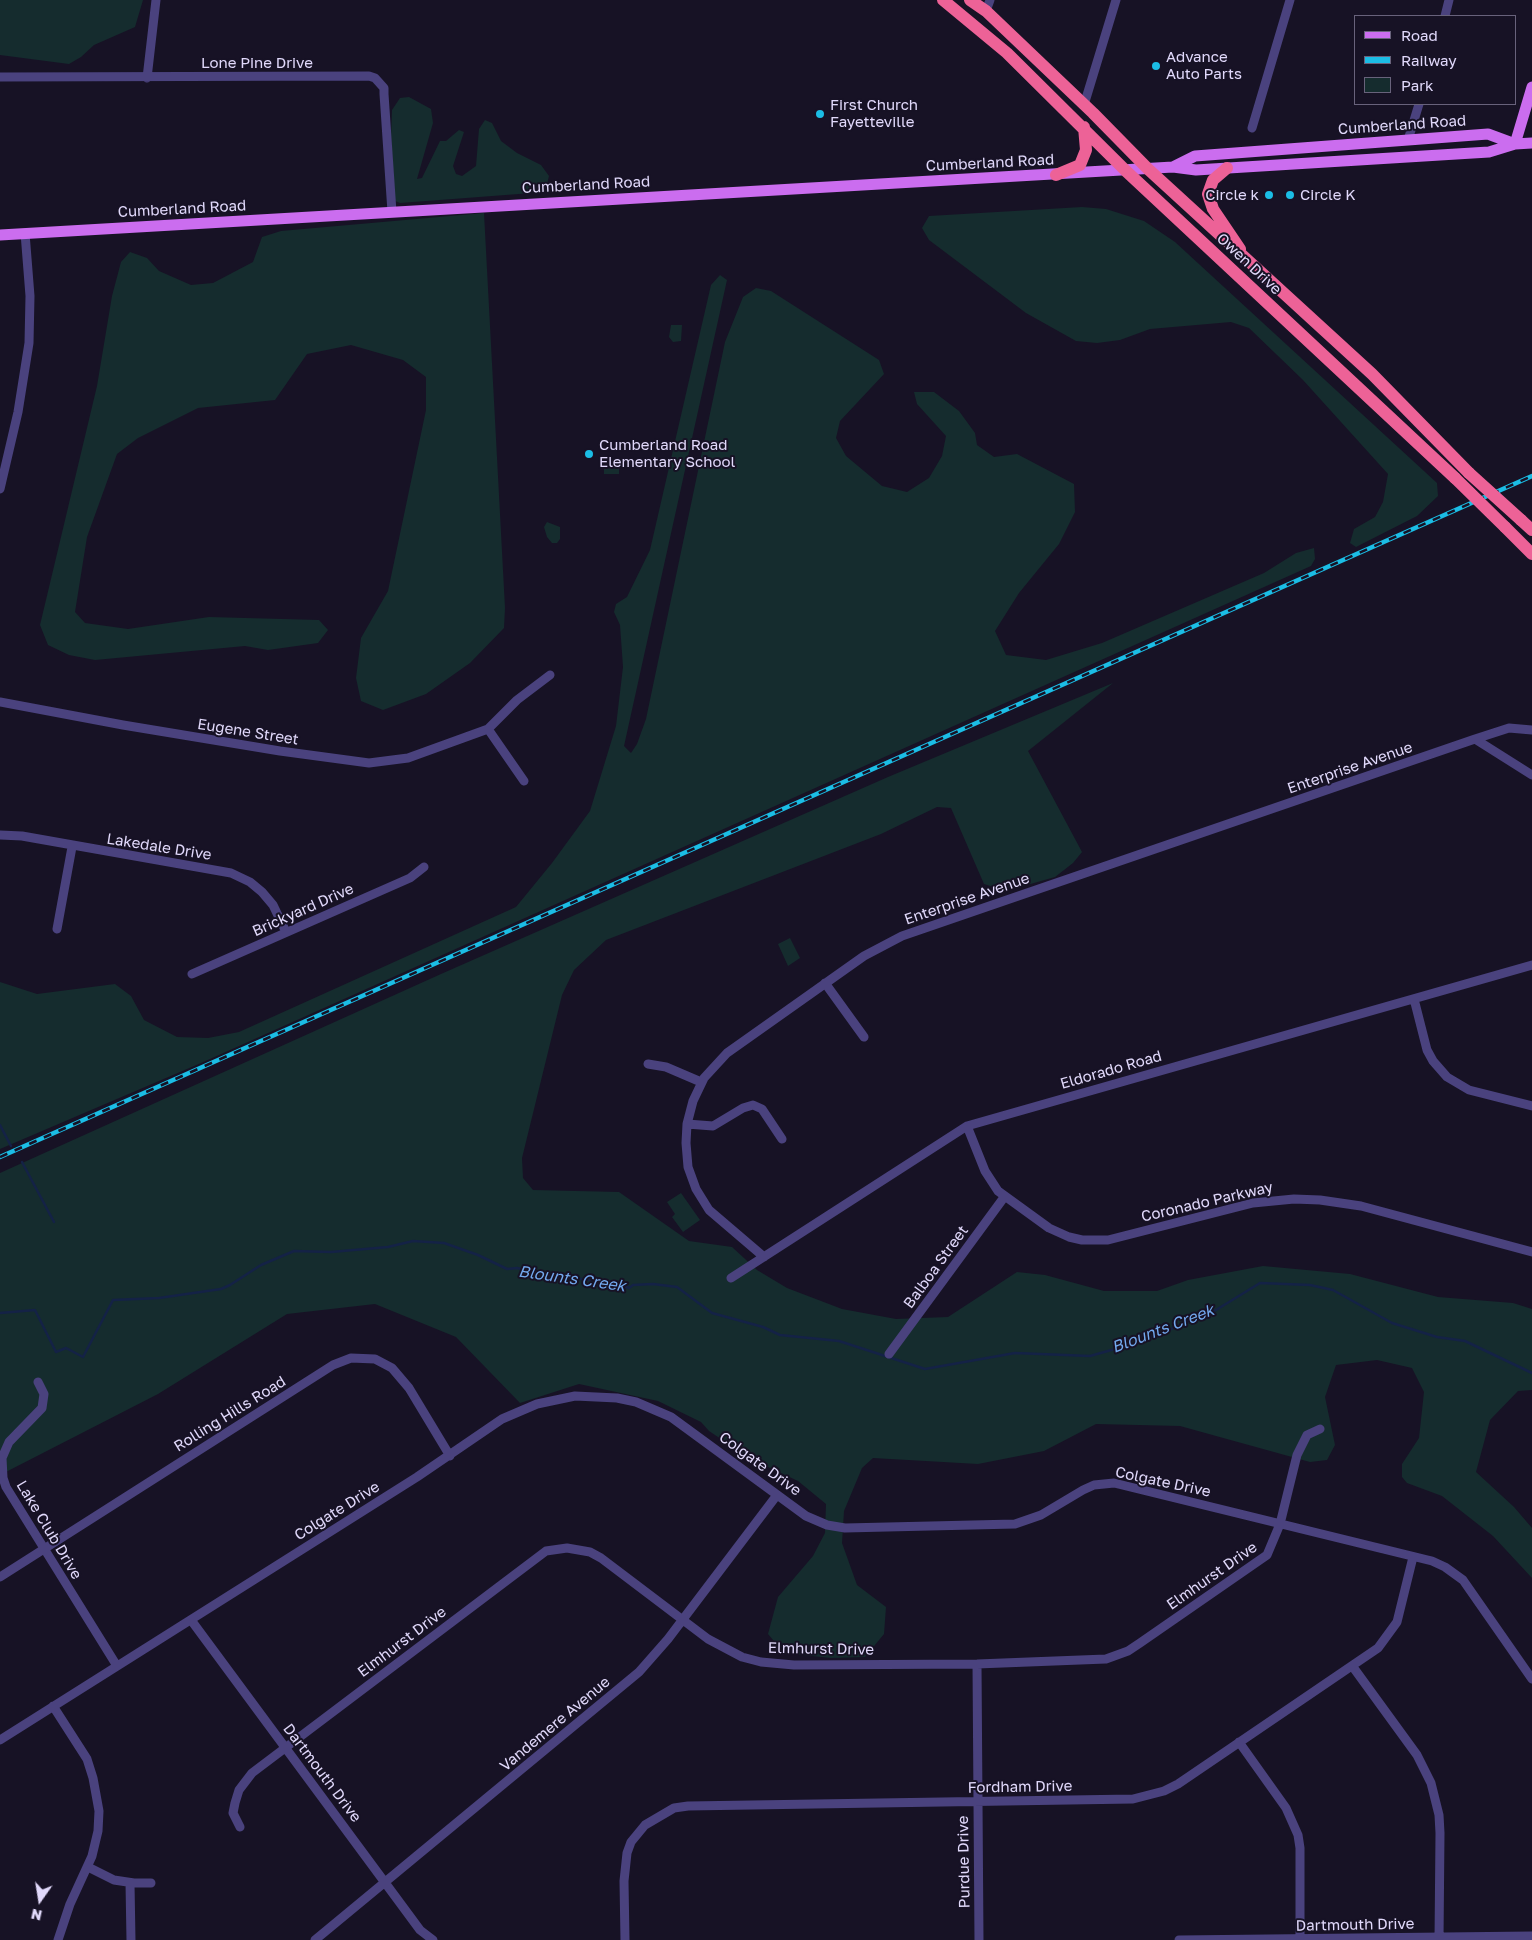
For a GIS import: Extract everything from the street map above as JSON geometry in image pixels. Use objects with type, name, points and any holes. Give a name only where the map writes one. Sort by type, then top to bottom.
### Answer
[{"type":"highway","name":"Owen Drive","points":[[943,0],[1007,53],[1084,127],[1126,171],[1455,478],[1532,554]]},
{"type":"highway","name":"Owen Drive","points":[[970,0],[988,6],[1148,169],[1372,374],[1469,473],[1532,530]]},
{"type":"highway","points":[[1056,175],[1080,165],[1086,150],[1084,127]]},
{"type":"highway","points":[[1227,168],[1213,180],[1208,194],[1213,209],[1251,265]]},
{"type":"main road","points":[[1515,144],[1532,87]]},
{"type":"main road","name":"Cumberland Road","points":[[1174,167],[1195,156],[1488,134],[1515,144]]},
{"type":"main road","name":"Cumberland Road","points":[[0,235],[1174,167],[1196,170],[1489,152],[1515,144],[1532,143]]},
{"type":"street","points":[[147,78],[156,0]]},
{"type":"street","points":[[1084,105],[1116,0]]},
{"type":"street","points":[[1252,128],[1290,0]]},
{"type":"street","points":[[1444,15],[1449,0]]},
{"type":"street","name":"Lone Pine Drive","points":[[0,77],[369,76],[375,78],[379,81],[384,94],[392,212]]},
{"type":"street","points":[[1408,140],[1419,105]]},
{"type":"street","points":[[0,489],[18,412],[29,343],[30,296],[25,233]]},
{"type":"street","points":[[524,781],[488,729],[517,700],[550,675]]},
{"type":"street","name":"Eugene Street","points":[[0,702],[123,725],[349,762],[379,762],[408,758],[488,729]]},
{"type":"street","name":"Enterprise Avenue","points":[[764,1257],[709,1210],[700,1198],[688,1167],[687,1124],[692,1100],[701,1082],[727,1053],[864,956],[902,936],[1475,739],[1508,728],[1532,730]]},
{"type":"street","points":[[1475,739],[1532,775]]},
{"type":"street","name":"Lakedale Drive","points":[[0,835],[22,836],[72,847],[230,873],[250,882],[262,892],[273,905],[286,932]]},
{"type":"street","points":[[57,929],[72,847]]},
{"type":"street","name":"Brickyard Drive","points":[[192,974],[410,878],[424,867]]},
{"type":"street","name":"Eldorado Road","points":[[731,1278],[967,1126],[1532,965]]},
{"type":"street","points":[[825,983],[864,1037]]},
{"type":"street","points":[[1414,999],[1427,1050],[1433,1061],[1447,1077],[1469,1090],[1532,1106]]},
{"type":"street","points":[[648,1064],[666,1067],[701,1082]]},
{"type":"street","points":[[687,1124],[713,1126],[743,1108],[753,1105],[762,1109],[782,1139]]},
{"type":"street","name":"Coronado Parkway","points":[[967,1126],[990,1182],[1005,1196],[1058,1233],[1082,1240],[1108,1240],[1253,1203],[1294,1199],[1320,1200],[1361,1206],[1532,1252]]},
{"type":"street","name":"Balboa Street","points":[[889,1354],[1005,1196]]},
{"type":"street","name":"Rolling Hills Road","points":[[0,1577],[333,1365],[351,1358],[375,1359],[392,1368],[409,1388],[450,1456]]},
{"type":"street","name":"Lake Club Drive","points":[[38,1382],[44,1394],[42,1408],[9,1442],[2,1458],[6,1487],[117,1666]]},
{"type":"street","name":"Colgate Drive","points":[[0,1740],[450,1456],[502,1419],[537,1404],[576,1396],[617,1398],[636,1402],[671,1417],[777,1495],[816,1521],[839,1528],[1003,1525],[1041,1516],[1094,1485],[1114,1483],[1413,1557],[1445,1567],[1463,1580],[1532,1679]]},
{"type":"street","name":"Elmhurst Drive","points":[[240,1827],[233,1813],[239,1790],[252,1773],[546,1551],[567,1548],[590,1552],[601,1558],[725,1649],[761,1662],[794,1665],[977,1664],[1106,1659],[1128,1651],[1257,1564],[1272,1549],[1297,1455],[1307,1435],[1320,1429]]},
{"type":"street","name":"Vandemere Avenue","points":[[315,1940],[567,1734],[639,1672],[683,1619],[777,1495]]},
{"type":"street","name":"Fordham Drive","points":[[625,1940],[624,1881],[627,1853],[637,1834],[645,1825],[663,1813],[688,1806],[1133,1799],[1149,1796],[1178,1784],[1353,1667],[1378,1648],[1392,1631],[1400,1613],[1413,1557]]},
{"type":"street","name":"Dartmouth Drive","points":[[190,1620],[386,1881],[420,1930],[433,1940]]},
{"type":"street","name":"Purdue Drive","points":[[977,1664],[979,1940]]},
{"type":"street","points":[[1353,1667],[1417,1754],[1431,1783],[1439,1815],[1440,1833],[1439,1939]]},
{"type":"street","points":[[53,1706],[86,1759],[97,1793],[98,1831],[88,1867],[70,1904],[58,1940]]},
{"type":"street","points":[[1239,1742],[1286,1808],[1298,1835],[1300,1939]]},
{"type":"street","points":[[88,1867],[114,1880],[130,1883],[151,1883]]},
{"type":"street","points":[[130,1883],[131,1940]]},
{"type":"street","name":"Dartmouth Drive","points":[[1179,1940],[1439,1939],[1532,1936]]},
{"type":"green space","points":[[0,0],[143,0],[135,27],[94,45],[81,57],[69,64],[0,55]]},
{"type":"green space","points":[[409,97],[431,109],[433,123],[417,179],[422,178],[440,141],[446,141],[459,130],[464,132],[453,166],[456,174],[462,176],[476,166],[479,129],[485,120],[492,123],[501,141],[517,153],[541,165],[549,176],[545,192],[400,203],[395,201],[391,137],[392,110],[400,98]]},
{"type":"green space","points":[[1082,207],[1106,209],[1144,221],[1175,242],[1437,483],[1438,496],[1417,516],[1356,547],[1350,543],[1354,529],[1375,517],[1383,502],[1388,474],[1303,380],[1249,328],[1231,322],[1150,329],[1120,340],[1097,343],[1076,341],[1026,313],[929,240],[922,228],[929,216]]},
{"type":"green space","points":[[484,213],[505,608],[504,628],[470,663],[426,694],[383,710],[361,701],[356,678],[361,638],[388,591],[426,410],[426,377],[403,360],[351,345],[307,354],[275,400],[198,408],[138,438],[117,454],[87,537],[75,612],[85,623],[128,629],[209,617],[319,620],[328,630],[318,643],[268,650],[245,646],[95,660],[69,655],[48,645],[40,625],[97,386],[112,296],[121,262],[130,252],[147,258],[159,271],[191,285],[213,283],[253,262],[262,237],[281,231]]},
{"type":"green space","points":[[720,275],[727,280],[624,746],[631,753],[637,744],[646,719],[725,342],[743,297],[756,288],[771,291],[879,360],[884,374],[840,421],[836,438],[846,456],[882,486],[907,492],[929,478],[942,456],[946,436],[917,404],[914,392],[934,392],[959,411],[975,433],[977,445],[994,457],[1017,454],[1074,484],[1075,512],[1059,544],[1019,593],[995,631],[1006,655],[1046,660],[1102,643],[1264,573],[1296,553],[1314,548],[1315,559],[1311,566],[201,1063],[0,1149],[0,982],[37,994],[115,984],[131,996],[144,1020],[177,1037],[208,1038],[239,1032],[516,907],[552,863],[590,811],[616,726],[623,667],[620,625],[614,612],[616,604],[627,597],[650,550],[711,285]]},
{"type":"green space","points":[[671,325],[682,325],[681,341],[673,342],[669,337]]},
{"type":"green space","points":[[604,458],[619,459],[619,474],[604,474]]},
{"type":"green space","points":[[547,522],[560,527],[560,539],[557,543],[552,543],[547,537],[544,527]]},
{"type":"green space","points":[[1113,683],[1028,751],[1082,852],[1073,863],[1055,877],[1013,889],[997,888],[984,884],[951,808],[937,807],[881,834],[606,940],[574,970],[562,995],[522,1158],[523,1178],[533,1190],[619,1192],[689,1241],[732,1247],[757,1270],[787,1288],[842,1309],[896,1319],[948,1317],[1017,1272],[1045,1275],[1104,1291],[1157,1291],[1188,1280],[1263,1266],[1350,1274],[1438,1297],[1513,1303],[1532,1309],[1532,1390],[1518,1391],[1490,1420],[1476,1472],[1514,1507],[1532,1528],[1532,1578],[1493,1536],[1442,1496],[1407,1483],[1402,1477],[1402,1464],[1419,1438],[1424,1392],[1412,1368],[1377,1360],[1336,1365],[1325,1397],[1335,1445],[1327,1460],[1310,1462],[1180,1426],[1096,1424],[1044,1451],[978,1464],[873,1458],[862,1468],[844,1511],[842,1543],[857,1585],[886,1607],[884,1634],[865,1657],[831,1658],[784,1653],[768,1634],[778,1597],[813,1556],[825,1533],[826,1504],[798,1481],[751,1459],[709,1431],[701,1422],[658,1401],[579,1384],[520,1403],[456,1337],[375,1304],[287,1314],[158,1394],[0,1475],[0,1173],[441,974],[888,777]]},
{"type":"green space","points":[[790,938],[800,958],[788,966],[778,944]]},
{"type":"green space","points":[[681,1193],[700,1220],[683,1232],[672,1217],[675,1214],[667,1202]]},
{"type":"waterway","points":[[0,1125],[11,1146]]},
{"type":"waterway","points":[[22,1162],[54,1222]]},
{"type":"waterway","name":"Blounts Creek","points":[[0,1313],[35,1310],[56,1352],[66,1348],[83,1357],[113,1300],[159,1298],[221,1289],[261,1265],[294,1251],[331,1252],[388,1247],[413,1241],[444,1243],[478,1255],[507,1269],[517,1268],[558,1277],[615,1282],[629,1288],[633,1285],[653,1284],[677,1287],[712,1313],[763,1327],[780,1335],[839,1341],[925,1369],[1015,1353],[1090,1356],[1140,1342],[1216,1310],[1260,1283],[1310,1285],[1333,1290],[1392,1323],[1437,1337],[1465,1341],[1532,1373]]},
{"type":"railway","points":[[0,1157],[1532,476]]},
{"type":"place","name":"Advance Auto Parts","points":[[1156,66]]},
{"type":"place","name":"First Church Fayetteville","points":[[820,114]]},
{"type":"place","name":"Circle k","points":[[1269,195]]},
{"type":"place","name":"Circle K","points":[[1290,195]]},
{"type":"place","name":"Cumberland Road Elementary School","points":[[589,454]]}]
